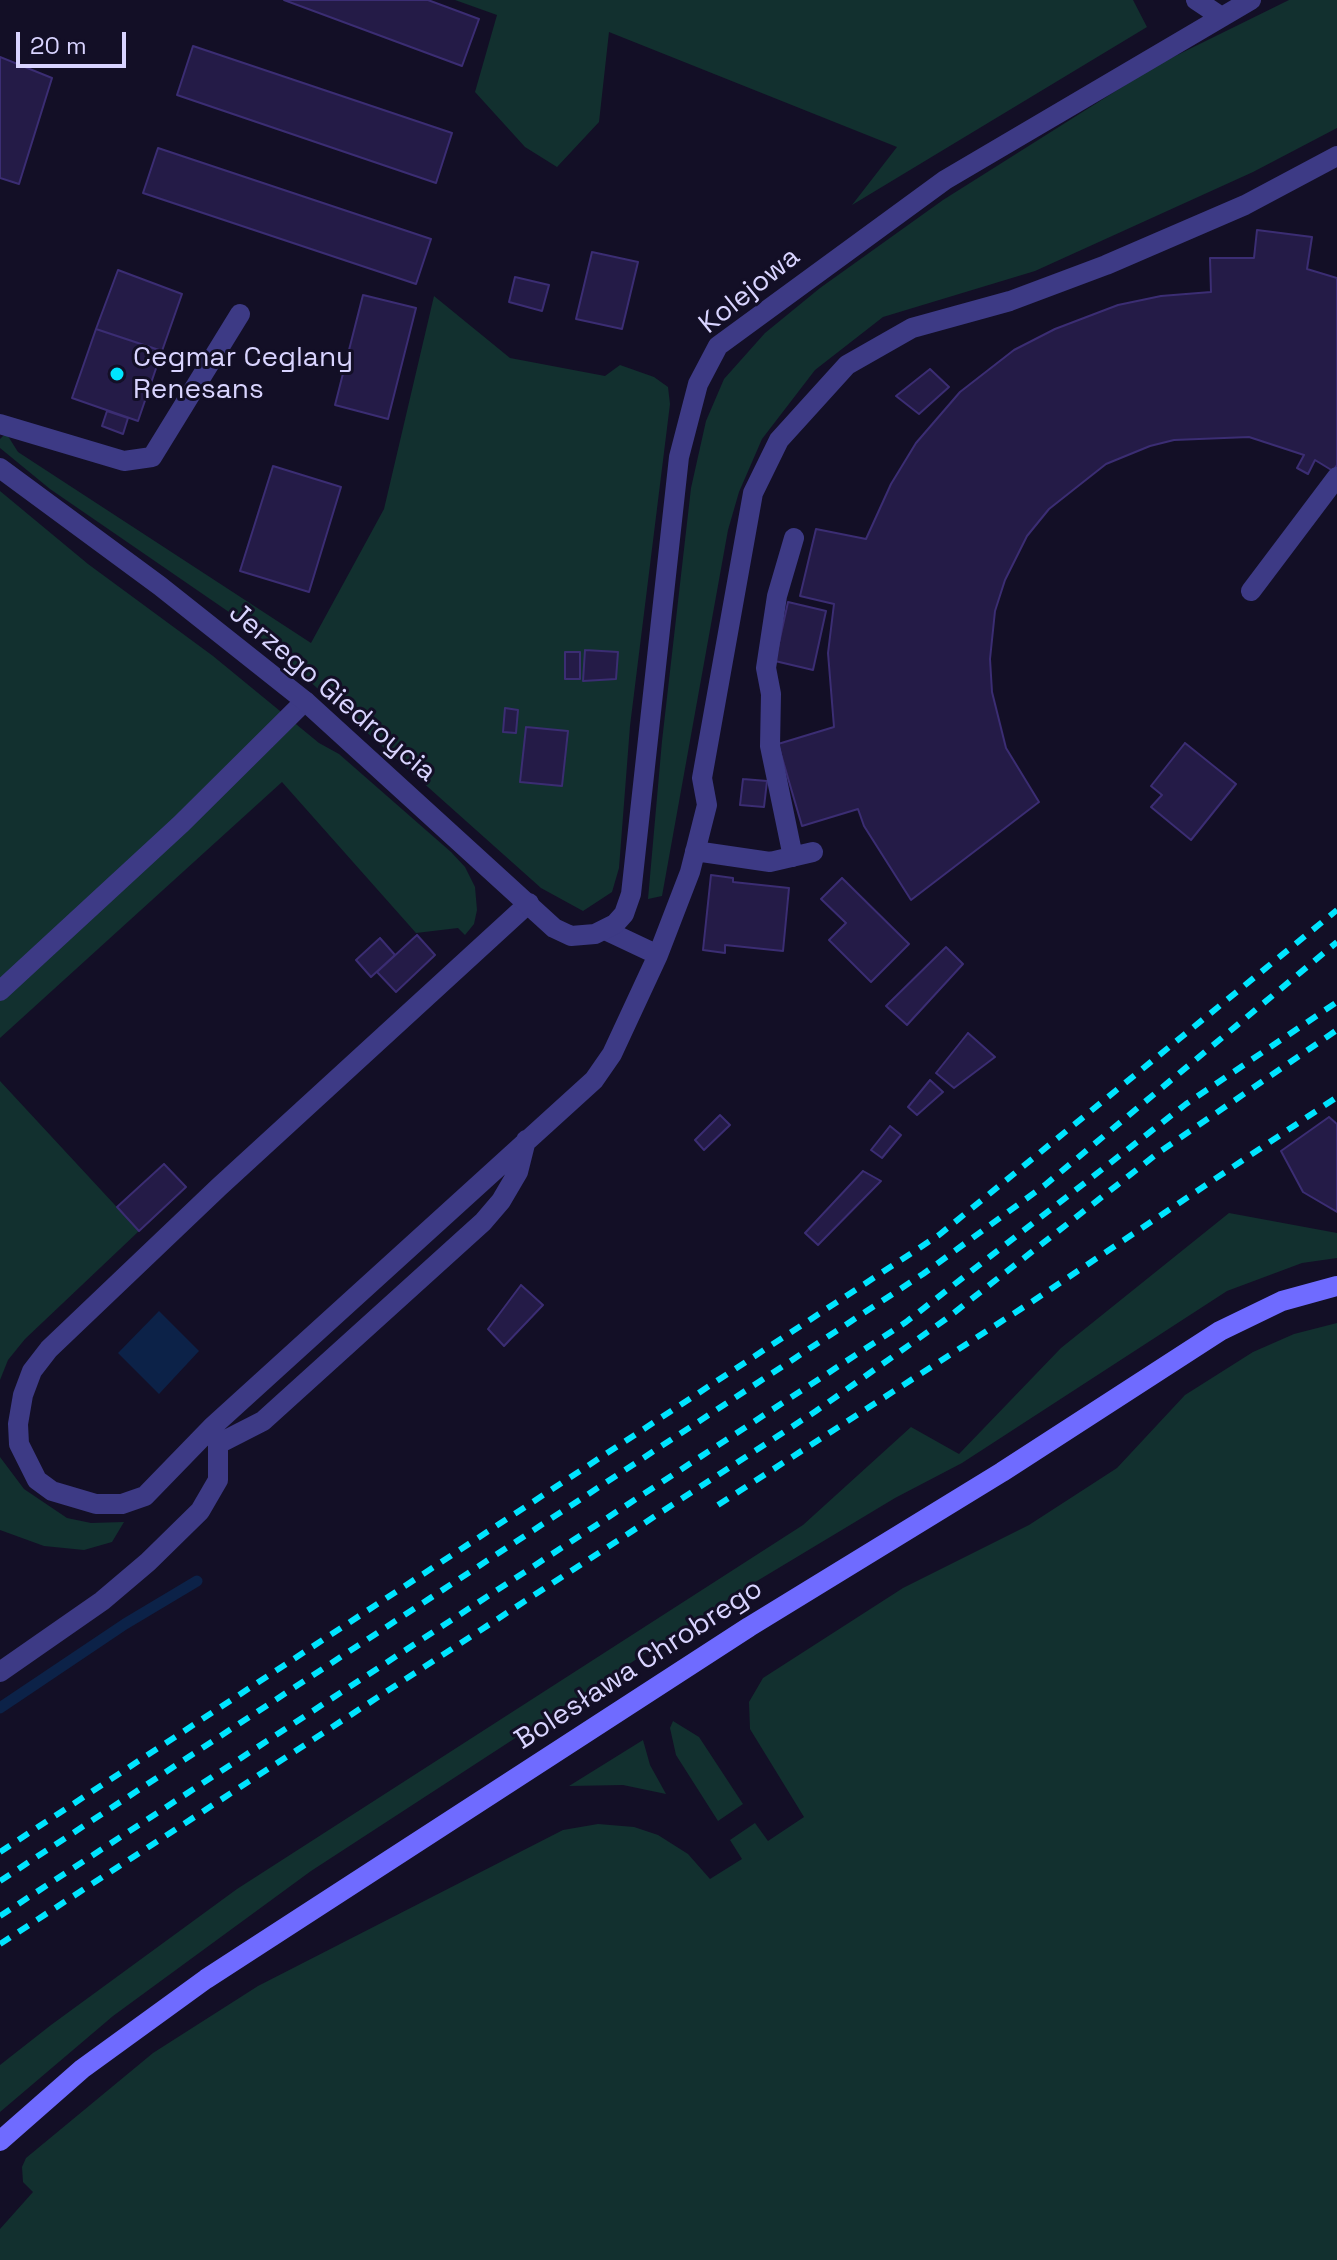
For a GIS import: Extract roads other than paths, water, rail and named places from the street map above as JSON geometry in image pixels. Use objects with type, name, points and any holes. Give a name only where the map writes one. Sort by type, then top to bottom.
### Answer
[{"type":"street","points":[[1196,0],[1220,16]]},
{"type":"street","name":"Kolejowa","points":[[605,930],[624,914],[634,867],[679,457],[698,384],[718,346],[945,180],[1251,0]]},
{"type":"street","points":[[529,903],[49,1349],[32,1371],[23,1395],[18,1424],[19,1444],[37,1480],[52,1491],[96,1504],[122,1504],[145,1496],[215,1436],[526,1140],[594,1080],[612,1054],[658,955],[695,851],[707,805],[702,778],[753,493],[779,440],[847,365],[912,328],[1010,301],[1106,265],[1245,205],[1337,156]]},
{"type":"street","points":[[0,424],[124,461],[152,457],[240,314]]},
{"type":"street","name":"Jerzego Giedroycia","points":[[0,468],[160,586],[305,701],[563,933],[584,936],[605,930]]},
{"type":"street","points":[[1251,591],[1337,477]]},
{"type":"street","points":[[793,857],[770,746],[771,694],[766,668],[777,596],[794,538]]},
{"type":"street","points":[[0,991],[181,824],[305,701]]},
{"type":"street","points":[[695,851],[770,862],[813,852]]},
{"type":"street","points":[[605,930],[658,955]]},
{"type":"street","points":[[215,1436],[263,1421],[339,1356],[483,1222],[501,1201],[518,1172],[526,1140]]},
{"type":"street","name":"Bolesława Chrobrego","points":[[0,2141],[82,2069],[206,1979],[749,1627],[1002,1472],[1232,1324],[1292,1297],[1337,1286]]},
{"type":"street","points":[[0,1672],[102,1601],[200,1511],[218,1480],[215,1436]]},
{"type":"water","points":[[159,1311],[199,1351],[159,1394],[118,1353]]},
{"type":"waterway","points":[[0,1708],[125,1624],[197,1581]]},
{"type":"railway","points":[[0,1852],[939,1235],[1337,910]]},
{"type":"railway","points":[[0,1881],[923,1274],[1045,1185],[1337,942]]},
{"type":"railway","points":[[0,1916],[906,1322],[1186,1104],[1337,1002]]},
{"type":"railway","points":[[0,1944],[816,1411],[946,1319],[1158,1153],[1337,1030]]},
{"type":"railway","points":[[718,1505],[1033,1301],[1337,1097]]},
{"type":"place","name":"Cegmar Ceglany Renesans","points":[[117,374]]}]
